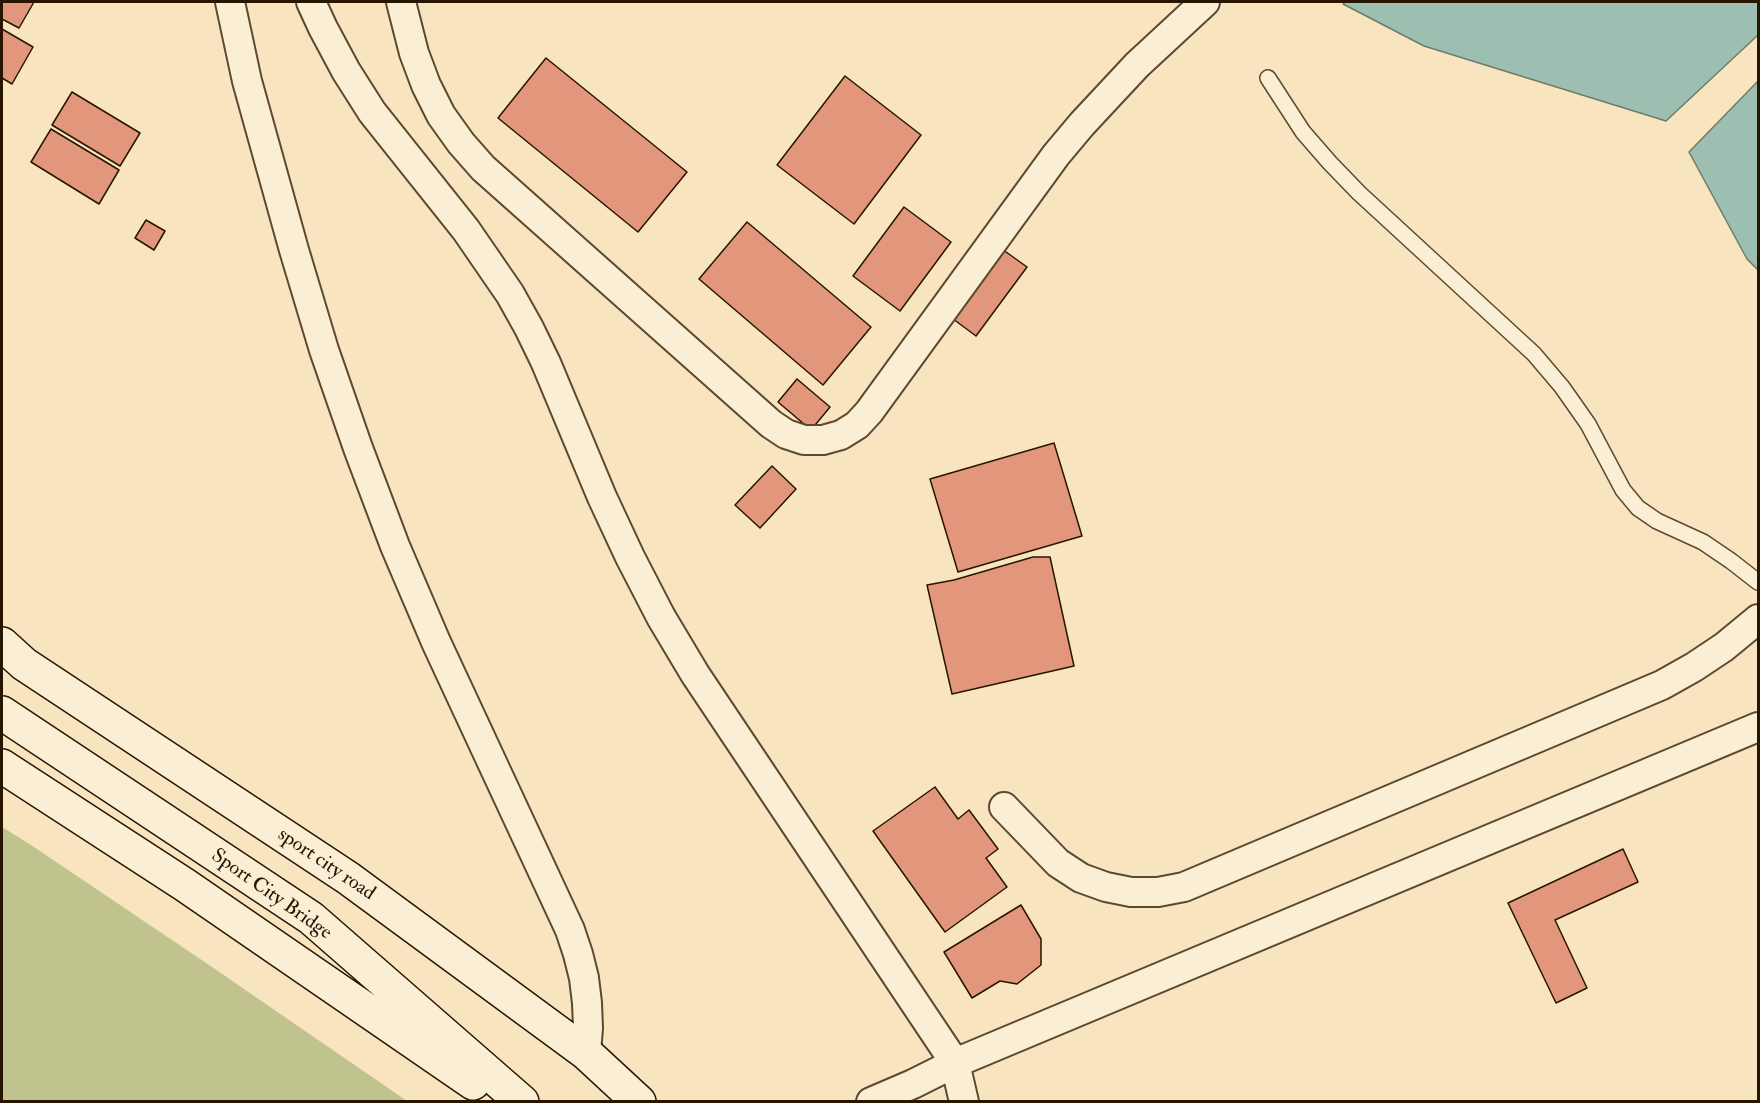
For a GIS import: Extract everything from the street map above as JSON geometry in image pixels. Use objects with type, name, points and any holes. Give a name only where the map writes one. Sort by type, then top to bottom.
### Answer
[{"type":"main road","name":"sport city road","points":[[2,644],[24,664],[348,878],[586,1053],[639,1101]]},
{"type":"main road","name":"Sport City Bridge","points":[[2,713],[311,918],[522,1101]]},
{"type":"main road","points":[[2,766],[185,885],[500,1101]]},
{"type":"street","points":[[230,2],[247,81],[294,250],[324,350],[358,448],[395,546],[436,642],[570,930],[584,978],[588,1028],[586,1053]]},
{"type":"street","points":[[311,2],[346,71],[372,112],[466,230],[510,294],[546,363],[602,496],[661,617],[695,674],[955,1063],[964,1101]]},
{"type":"street","points":[[401,2],[414,53],[426,85],[461,143],[483,168],[771,424],[786,434],[804,440],[823,440],[841,435],[857,425],[869,412],[1056,155],[1137,65],[1205,2]]},
{"type":"street","points":[[1004,807],[1058,864],[1081,878],[1106,887],[1131,892],[1158,892],[1184,887],[1662,685],[1724,647],[1758,619]]},
{"type":"street","points":[[871,1101],[913,1084],[955,1063],[1758,727]]},
{"type":"street","points":[[908,1101],[955,1063]]},
{"type":"lane","points":[[1268,78],[1303,132],[1330,164],[1534,354],[1562,387],[1588,424],[1623,490],[1638,508],[1657,521],[1703,542],[1758,582]]},
{"type":"green space","points":[[2,827],[212,967],[407,1101],[2,1101]]},
{"type":"shaded area","points":[[1346,2],[1758,2],[1758,35],[1666,121],[1424,46],[1343,4]]},
{"type":"shaded area","points":[[1758,81],[1758,270],[1747,259],[1689,152]]},
{"type":"building","points":[[2,2],[34,2],[19,28],[2,19]]},
{"type":"building","points":[[2,29],[33,47],[12,84],[2,78]]},
{"type":"building","points":[[546,58],[687,172],[638,232],[498,118]]},
{"type":"building","points":[[845,76],[921,135],[854,224],[777,165]]},
{"type":"building","points":[[72,92],[140,133],[120,166],[52,125]]},
{"type":"building","points":[[51,129],[119,170],[99,204],[31,162]]},
{"type":"building","points":[[904,207],[951,242],[900,311],[853,276]]},
{"type":"building","points":[[146,220],[165,231],[154,250],[135,238]]},
{"type":"building","points":[[747,222],[871,327],[823,385],[699,279]]},
{"type":"building","points":[[995,244],[1027,267],[976,336],[945,313]]},
{"type":"building","points":[[797,379],[830,407],[811,430],[778,402]]},
{"type":"building","points":[[1054,443],[1082,536],[958,572],[930,479]]},
{"type":"building","points":[[772,466],[796,489],[760,528],[735,505]]},
{"type":"building","points":[[1033,557],[1050,557],[1074,666],[952,694],[927,585],[954,580]]},
{"type":"building","points":[[935,787],[958,819],[969,810],[998,849],[986,858],[1007,887],[945,932],[873,831]]},
{"type":"building","points":[[1623,849],[1638,882],[1555,920],[1587,988],[1556,1003],[1508,903]]},
{"type":"building","points":[[1021,905],[1041,939],[1041,965],[1017,984],[1000,981],[972,998],[944,952]]}]
